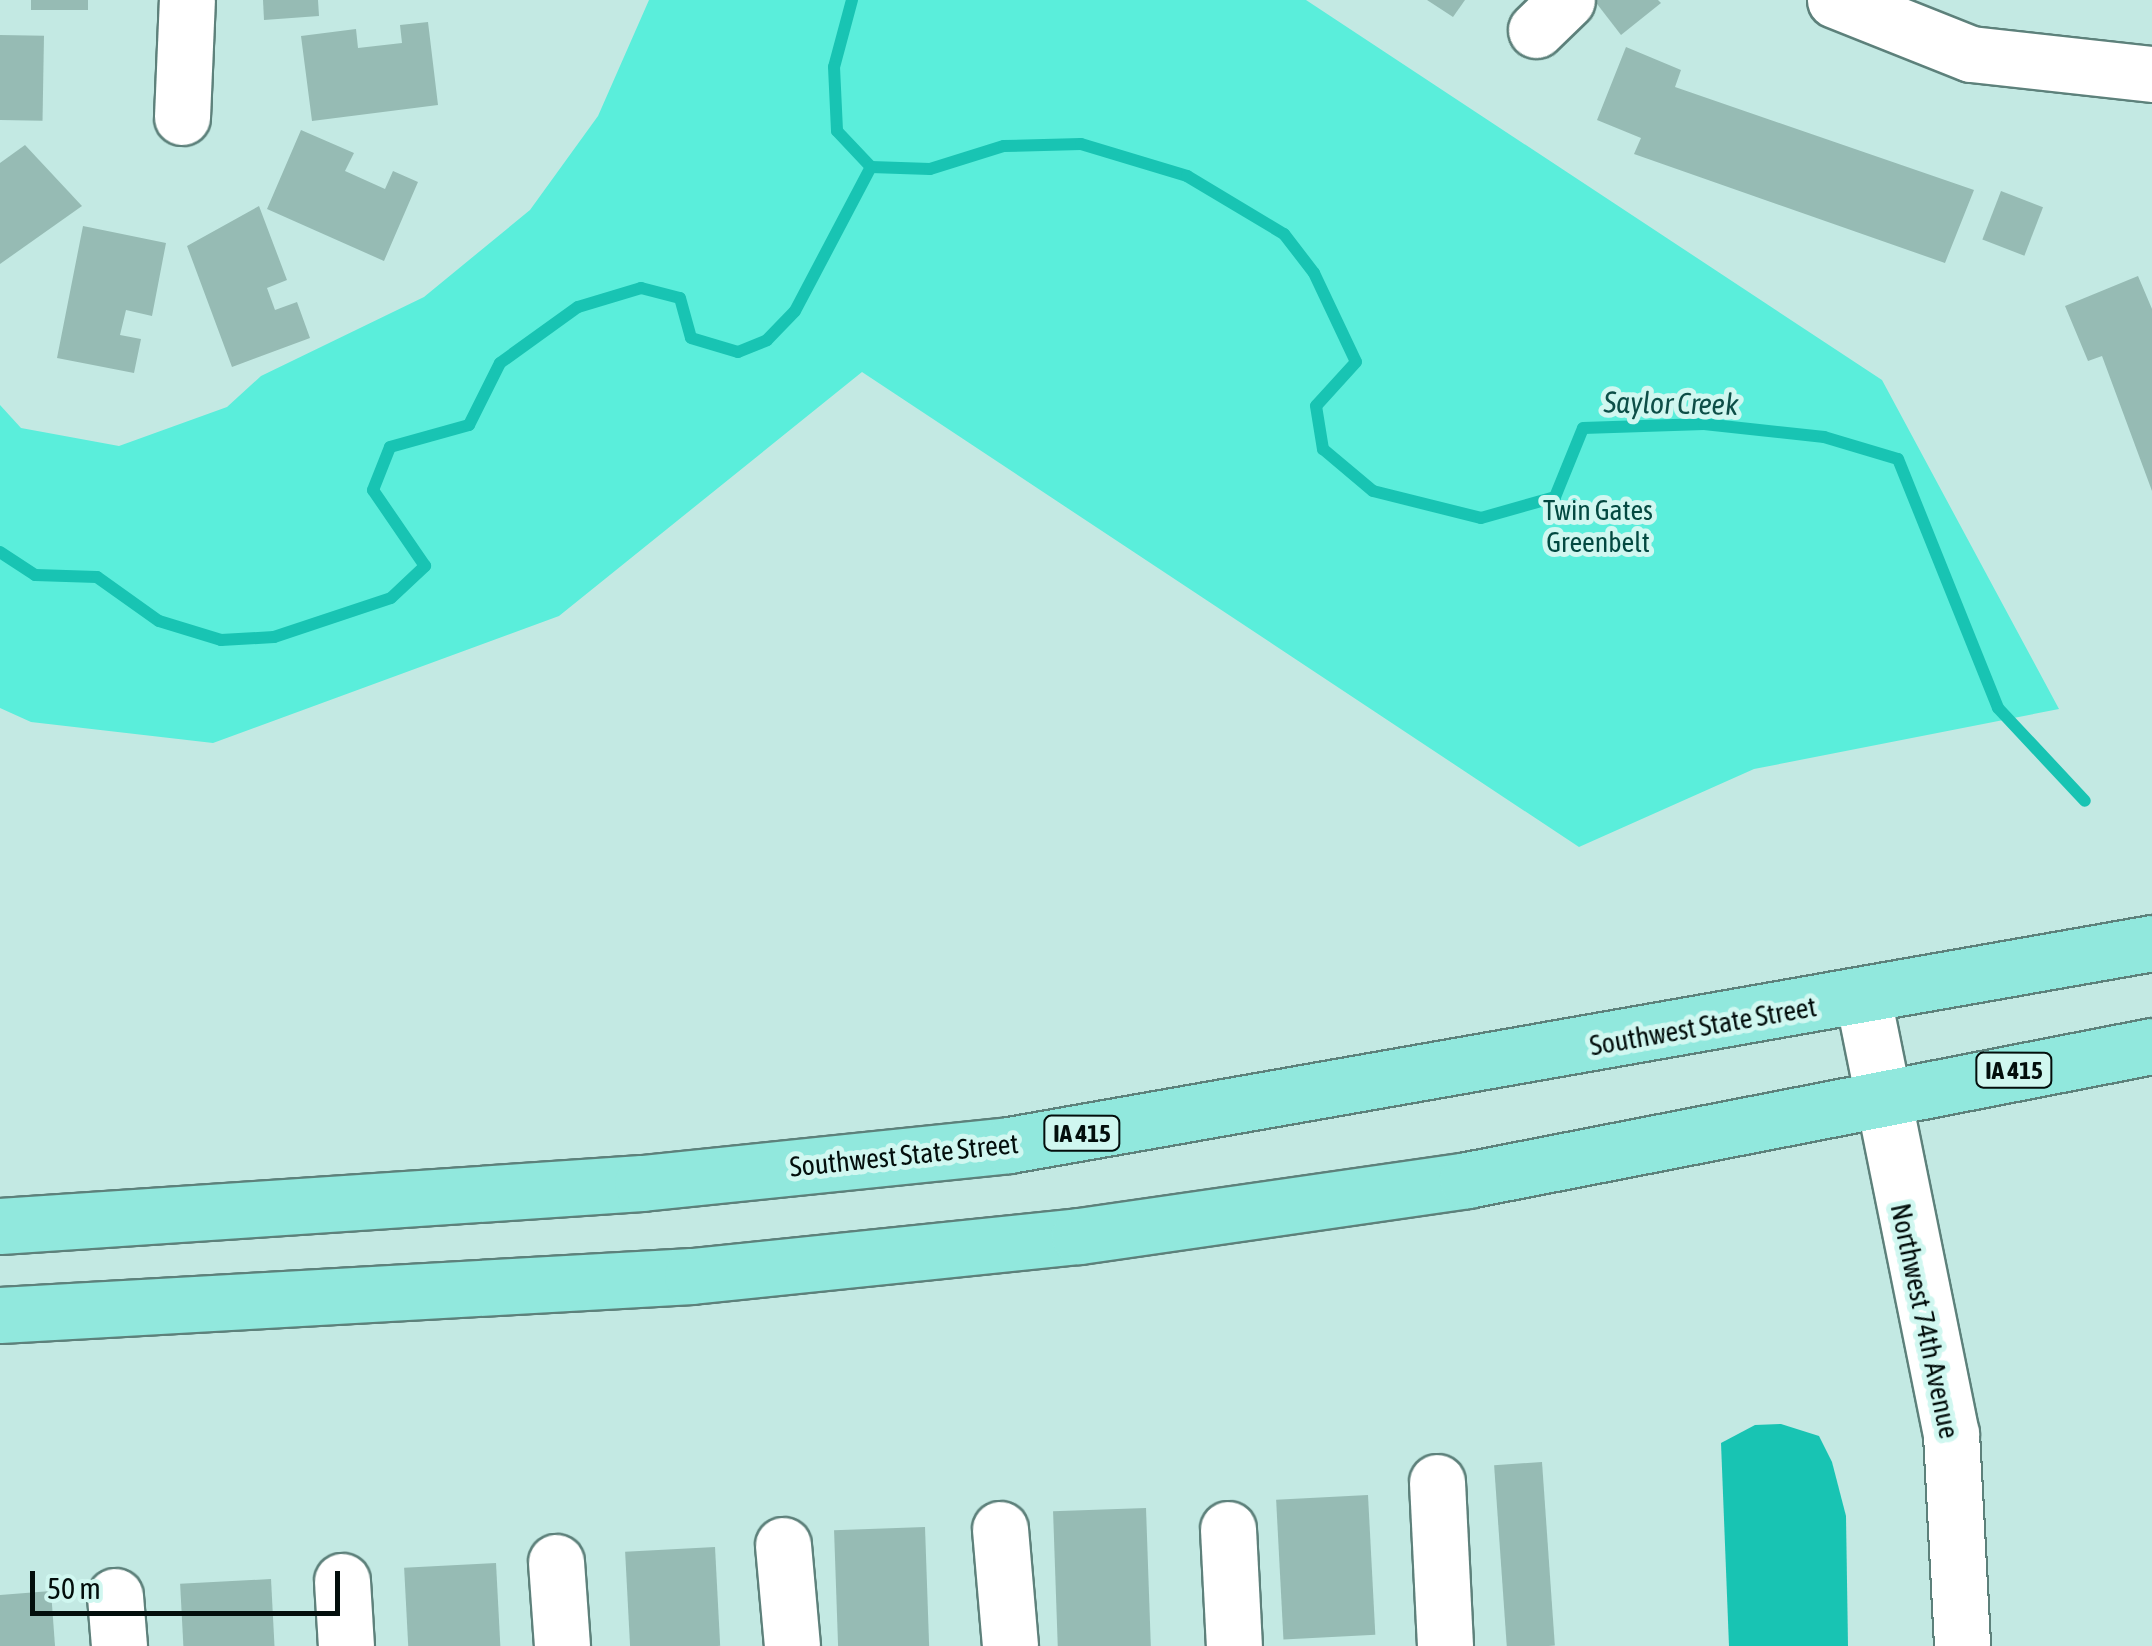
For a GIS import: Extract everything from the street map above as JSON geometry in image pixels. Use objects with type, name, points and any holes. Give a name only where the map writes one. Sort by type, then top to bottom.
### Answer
[{"type":"main road","name":"Southwest State Street","points":[[0,1226],[642,1183],[1009,1145],[1863,998],[2152,943]]},
{"type":"main road","name":"IA 415","points":[[0,1315],[692,1276],[1079,1236],[1467,1180],[1876,1095],[2152,1046]]},
{"type":"street","points":[[182,117],[187,0]]},
{"type":"street","points":[[1835,0],[1971,54],[2152,74]]},
{"type":"street","name":"Northwest 74th Avenue","points":[[1863,998],[1876,1095],[1950,1434],[1962,1646]]},
{"type":"street","points":[[1437,1482],[1445,1646]]},
{"type":"street","points":[[1000,1528],[1010,1646]]},
{"type":"street","points":[[1228,1529],[1234,1646]]},
{"type":"street","points":[[784,1545],[792,1646]]},
{"type":"street","points":[[556,1562],[562,1646]]},
{"type":"street","points":[[342,1581],[346,1646]]},
{"type":"green space","name":"Twin Gates Greenbelt","points":[[649,0],[1306,0],[1882,380],[2059,709],[1754,769],[1579,847],[862,372],[559,616],[213,743],[31,722],[0,708],[0,405],[21,428],[119,446],[227,407],[261,376],[424,297],[530,210],[598,116]]},
{"type":"shaded area","points":[[1781,1424],[1819,1436],[1832,1462],[1846,1516],[1848,1646],[1729,1646],[1721,1443],[1755,1425]]},
{"type":"building","points":[[31,0],[88,0],[88,10],[31,10]]},
{"type":"building","points":[[263,0],[318,0],[319,16],[264,20]]},
{"type":"building","points":[[1427,0],[1465,0],[1453,17]]},
{"type":"building","points":[[1594,0],[1658,0],[1661,3],[1621,35]]},
{"type":"building","points":[[428,22],[438,105],[312,121],[301,36],[356,29],[358,48],[402,43],[400,25]]},
{"type":"building","points":[[0,35],[44,36],[43,121],[0,120]]},
{"type":"building","points":[[1626,47],[1681,70],[1675,87],[1974,190],[1945,263],[1634,154],[1641,138],[1597,120]]},
{"type":"building","points":[[301,130],[354,153],[345,171],[385,189],[393,171],[418,182],[384,261],[267,209]]},
{"type":"building","points":[[25,145],[82,206],[0,264],[0,163]]},
{"type":"building","points":[[2001,191],[2043,207],[2024,256],[1982,240]]},
{"type":"building","points":[[259,206],[287,280],[267,288],[275,310],[297,302],[310,338],[232,367],[187,246]]},
{"type":"building","points":[[83,226],[166,243],[152,316],[126,310],[120,335],[141,339],[134,373],[57,358]]},
{"type":"building","points":[[2138,276],[2152,309],[2152,491],[2102,356],[2088,361],[2065,306]]},
{"type":"building","points":[[1542,1462],[1555,1646],[1507,1646],[1494,1465]]},
{"type":"building","points":[[1368,1495],[1375,1635],[1283,1640],[1276,1500]]},
{"type":"building","points":[[1146,1508],[1151,1646],[1058,1646],[1053,1511]]},
{"type":"building","points":[[925,1527],[929,1646],[838,1646],[834,1530]]},
{"type":"building","points":[[715,1547],[720,1646],[630,1646],[625,1552]]},
{"type":"building","points":[[496,1563],[500,1646],[408,1646],[404,1568]]},
{"type":"building","points":[[271,1579],[275,1646],[183,1646],[180,1584]]},
{"type":"building","points":[[51,1591],[55,1646],[0,1646],[0,1595]]},
{"type":"waterway","name":"Saylor Creek","points":[[852,0],[834,67],[837,131],[871,167],[930,169],[1004,146],[1081,144],[1187,176],[1284,234],[1314,273],[1356,362],[1316,406],[1323,449],[1373,491],[1481,518],[1555,497],[1583,428],[1704,424],[1824,437],[1898,459],[1998,708],[2085,801]]},
{"type":"waterway","points":[[0,552],[35,575],[97,577],[159,621],[221,640],[274,637],[391,598],[425,566],[373,490],[390,447],[469,425],[500,363],[578,307],[641,288],[680,298],[691,338],[738,352],[767,340],[795,311],[871,167]]}]
